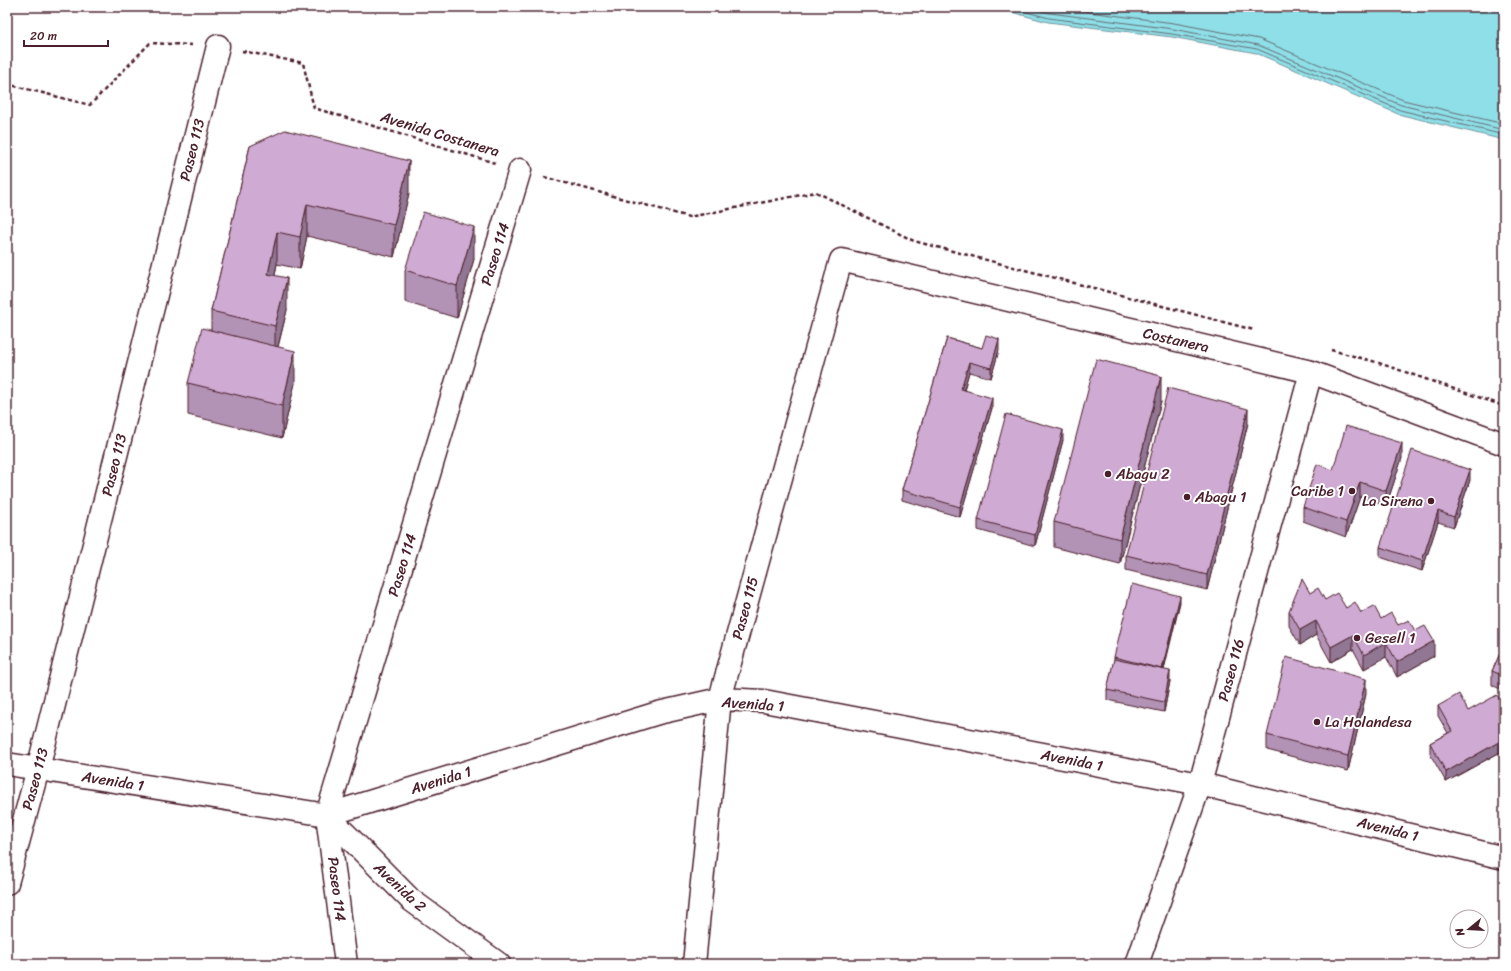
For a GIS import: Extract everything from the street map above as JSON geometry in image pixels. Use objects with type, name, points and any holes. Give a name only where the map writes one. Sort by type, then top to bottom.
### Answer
[{"type":"street","name":"Paseo 113","points":[[7,883],[38,769],[218,46]]},
{"type":"street","name":"Paseo 114","points":[[346,964],[327,815],[520,170]]},
{"type":"street","name":"Costanera","points":[[841,260],[1311,372],[1504,444]]},
{"type":"street","name":"Paseo 115","points":[[694,964],[720,699],[841,260]]},
{"type":"street","name":"Paseo 116","points":[[1137,964],[1200,784],[1311,372]]},
{"type":"street","name":"Avenida 1","points":[[7,764],[327,815],[658,713],[720,699],[764,701],[1200,784],[1504,858]]},
{"type":"street","name":"Avenida 2","points":[[327,815],[411,900],[499,964]]},
{"type":"path","name":"Avenida Costanera","points":[[7,84],[90,105],[150,43],[218,46],[303,63],[314,108],[520,170],[689,217],[816,192],[914,241]]},
{"type":"water","points":[[993,7],[1504,7],[1504,140],[1398,114],[1256,53],[1172,37],[1048,22]]},
{"type":"building","points":[[285,130],[409,161],[394,225],[307,204],[300,237],[277,232],[268,274],[287,278],[275,326],[211,311],[250,146]]},
{"type":"building","points":[[423,212],[474,227],[457,286],[405,270]]},
{"type":"building","points":[[202,328],[295,351],[282,406],[188,383]]},
{"type":"building","points":[[986,335],[999,339],[991,368],[969,362],[961,389],[992,398],[960,507],[902,490],[947,338],[982,348]]},
{"type":"building","name":"Abagu 2","points":[[1096,359],[1161,376],[1120,539],[1054,522]]},
{"type":"building","name":"Abagu 1","points":[[1168,388],[1248,409],[1207,575],[1126,555]]},
{"type":"building","points":[[1006,414],[1063,430],[1035,535],[978,520]]},
{"type":"building","name":"Caribe 1","points":[[1346,426],[1402,443],[1386,491],[1360,482],[1346,522],[1303,507],[1317,464],[1333,470]]},
{"type":"building","name":"La Sirena","points":[[1412,450],[1470,470],[1454,517],[1438,511],[1422,561],[1380,547]]},
{"type":"building","points":[[1302,579],[1310,593],[1318,588],[1325,600],[1337,593],[1346,608],[1355,602],[1361,613],[1374,606],[1381,619],[1391,613],[1398,625],[1409,620],[1415,631],[1425,626],[1434,641],[1397,662],[1386,642],[1364,655],[1353,635],[1331,647],[1316,621],[1300,630],[1289,611]]},
{"type":"building","points":[[1132,584],[1180,596],[1162,669],[1114,657]]},
{"type":"building","points":[[1504,645],[1504,676],[1492,671]]},
{"type":"building","name":"La Holandesa","points":[[1286,657],[1366,679],[1348,756],[1267,735]]},
{"type":"building","points":[[1114,659],[1170,671],[1164,702],[1107,690]]},
{"type":"building","points":[[1459,694],[1468,711],[1497,695],[1504,707],[1504,739],[1446,772],[1430,743],[1452,731],[1438,706]]},
{"type":"place","name":"Abagu 2","points":[[1108,474]]},
{"type":"place","name":"Caribe 1","points":[[1352,491]]},
{"type":"place","name":"Abagu 1","points":[[1187,497]]},
{"type":"place","name":"La Sirena","points":[[1431,501]]},
{"type":"place","name":"Gesell 1","points":[[1357,638]]},
{"type":"place","name":"La Holandesa","points":[[1317,722]]}]
